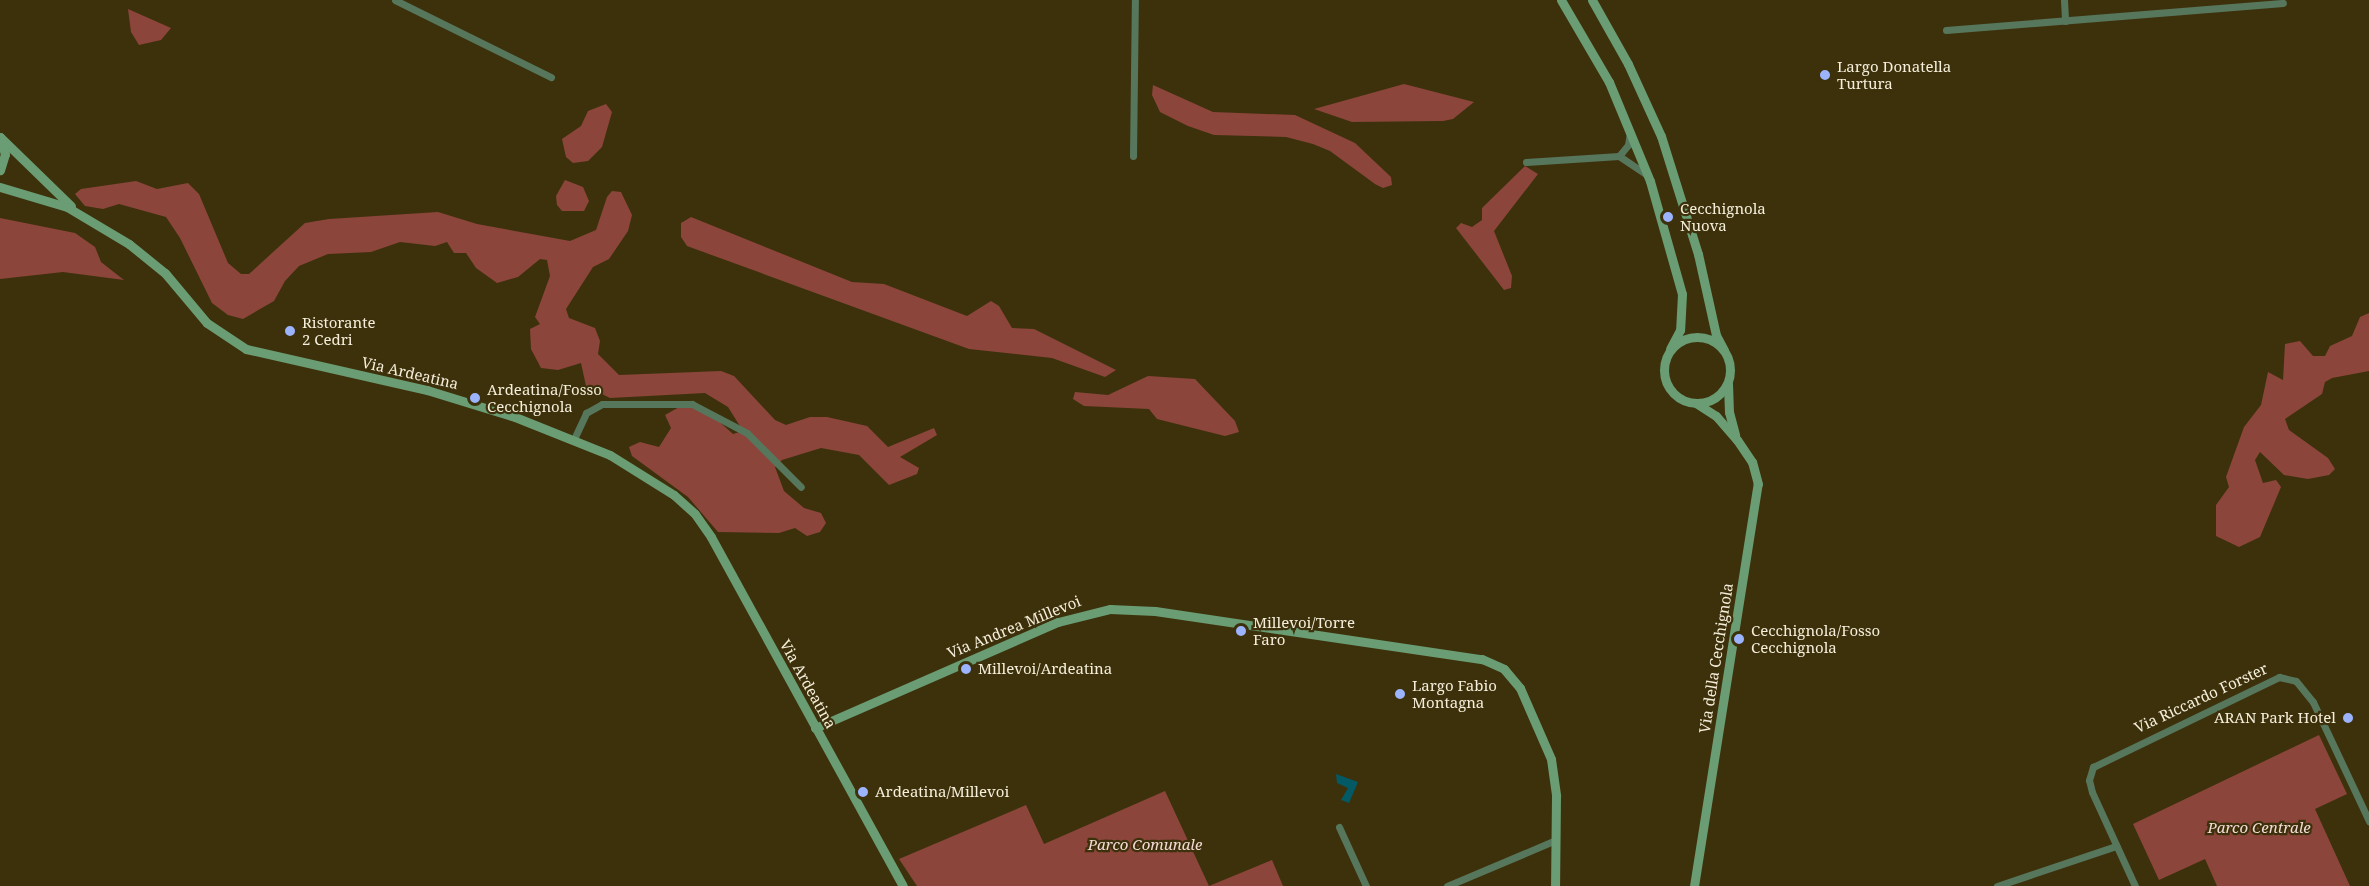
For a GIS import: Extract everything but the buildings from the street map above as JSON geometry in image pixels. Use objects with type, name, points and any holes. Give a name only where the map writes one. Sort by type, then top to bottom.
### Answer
[{"type":"street","points":[[395,0],[551,77]]},
{"type":"street","points":[[1133,156],[1135,0]]},
{"type":"street","points":[[1561,0],[1596,57],[1629,127],[1648,176],[1682,294],[1680,330],[1665,359],[1665,381],[1679,398],[1696,404],[1718,396],[1728,383],[1729,361],[1716,335],[1701,263],[1661,136],[1628,64],[1592,0]]},
{"type":"street","points":[[2064,0],[2066,21]]},
{"type":"street","points":[[1946,30],[2283,3]]},
{"type":"street","points":[[1619,156],[1628,146],[1629,127]]},
{"type":"street","points":[[0,137],[5,157],[0,170]]},
{"type":"street","name":"Via Ardeatina","points":[[0,137],[78,212],[146,256],[207,323],[246,350],[449,396],[574,439],[642,472],[695,514],[903,886]]},
{"type":"street","points":[[1526,162],[1619,156],[1626,157],[1648,176]]},
{"type":"street","name":"Via Ardeatina","points":[[0,187],[78,212]]},
{"type":"street","points":[[1670,349],[1692,336],[1714,341],[1724,350]]},
{"type":"street","name":"Via della Cecchignola","points":[[1728,383],[1729,412],[1737,440]]},
{"type":"street","points":[[574,439],[586,413],[602,404],[692,404],[747,433],[801,487]]},
{"type":"street","name":"Via della Cecchignola","points":[[1694,886],[1758,494],[1756,473],[1737,440],[1716,416],[1696,404]]},
{"type":"street","name":"Via Andrea Millevoi","points":[[815,728],[1058,622],[1110,609],[1155,612],[1482,659],[1510,675],[1534,715],[1551,759],[1557,840],[1555,886]]},
{"type":"street","name":"Via Riccardo Forster","points":[[2135,886],[2091,788],[2093,767],[2282,676],[2300,684],[2313,702],[2369,821]]},
{"type":"street","points":[[1339,827],[1366,886]]},
{"type":"street","points":[[1447,886],[1557,840]]},
{"type":"street","points":[[1997,886],[2116,846]]},
{"type":"green space","points":[[128,9],[171,28],[161,40],[139,45],[131,32]]},
{"type":"green space","points":[[1404,84],[1474,102],[1453,119],[1443,121],[1352,122],[1314,109]]},
{"type":"green space","points":[[1153,85],[1213,112],[1295,115],[1355,143],[1391,177],[1392,185],[1383,188],[1375,184],[1330,151],[1313,144],[1286,137],[1214,135],[1188,126],[1160,112],[1152,95]]},
{"type":"green space","points":[[606,104],[612,112],[602,147],[588,161],[573,163],[566,157],[562,139],[581,126],[588,111]]},
{"type":"green space","points":[[1525,166],[1538,174],[1494,231],[1512,276],[1511,288],[1504,290],[1456,228],[1461,223],[1472,227],[1482,220],[1482,208]]},
{"type":"green space","points":[[565,180],[583,187],[589,201],[584,211],[562,211],[557,205],[556,196]]},
{"type":"green space","points":[[136,181],[157,189],[188,183],[199,194],[228,263],[241,274],[249,274],[305,223],[329,219],[438,212],[477,224],[570,241],[596,230],[607,197],[612,191],[621,192],[632,215],[628,231],[609,259],[593,267],[566,309],[569,318],[595,328],[600,341],[598,354],[619,375],[721,371],[734,376],[775,420],[786,425],[810,417],[827,417],[867,426],[888,447],[934,428],[937,435],[900,457],[919,468],[917,474],[889,485],[859,455],[821,448],[782,460],[775,467],[784,491],[804,508],[821,513],[826,523],[820,532],[807,536],[795,528],[779,533],[718,532],[688,497],[632,456],[629,447],[640,442],[659,447],[671,428],[665,415],[681,406],[704,408],[733,434],[743,431],[728,407],[705,393],[610,398],[586,386],[581,363],[558,370],[541,368],[531,349],[530,329],[540,324],[535,317],[550,276],[547,260],[540,259],[518,277],[497,283],[476,268],[466,253],[454,253],[447,242],[435,246],[400,242],[371,252],[328,254],[299,266],[285,281],[274,301],[243,319],[228,315],[212,303],[180,238],[166,217],[119,204],[103,209],[85,206],[75,194],[81,189]]},
{"type":"green space","points":[[691,217],[852,282],[884,284],[967,316],[991,301],[999,306],[1012,328],[1034,329],[1116,370],[1105,377],[1052,358],[969,349],[687,246],[681,237],[681,223]]},
{"type":"green space","points":[[0,218],[75,233],[95,247],[101,262],[124,280],[63,272],[0,279]]},
{"type":"green space","points":[[2369,313],[2369,371],[2332,378],[2325,382],[2322,394],[2285,419],[2289,430],[2328,458],[2335,469],[2329,475],[2308,479],[2284,475],[2260,452],[2255,460],[2263,483],[2276,480],[2281,487],[2260,537],[2239,547],[2216,536],[2216,505],[2229,487],[2226,477],[2244,427],[2261,405],[2268,372],[2283,380],[2285,344],[2300,341],[2313,356],[2325,356],[2330,346],[2352,336],[2360,317]]},
{"type":"green space","points":[[1148,376],[1195,379],[1235,421],[1239,432],[1225,436],[1157,419],[1149,409],[1084,406],[1073,399],[1075,392],[1108,395]]},
{"type":"green space","name":"Parco Centrale","points":[[2319,735],[2347,794],[2315,809],[2350,886],[2217,886],[2205,859],[2159,880],[2133,824]]},
{"type":"green space","name":"Parco Comunale","points":[[1165,791],[1209,886],[917,886],[899,859],[1026,805],[1044,844]]},
{"type":"green space","points":[[1272,860],[1283,886],[1209,886]]},
{"type":"water","points":[[1336,774],[1358,782],[1349,803],[1341,800],[1348,788],[1337,783]]},
{"type":"place","name":"Largo Donatella Turtura","points":[[1825,75]]},
{"type":"place","name":"Cecchignola Nuova","points":[[1668,217]]},
{"type":"place","name":"Ristorante 2 Cedri","points":[[290,331]]},
{"type":"place","name":"Ardeatina/Fosso Cecchignola","points":[[475,398]]},
{"type":"place","name":"Millevoi/Torre Faro","points":[[1241,631]]},
{"type":"place","name":"Cecchignola/Fosso Cecchignola","points":[[1739,639]]},
{"type":"place","name":"Millevoi/Ardeatina","points":[[966,669]]},
{"type":"place","name":"Largo Fabio Montagna","points":[[1400,694]]},
{"type":"place","name":"ARAN Park Hotel","points":[[2348,718]]},
{"type":"place","name":"Ardeatina/Millevoi","points":[[863,792]]}]
